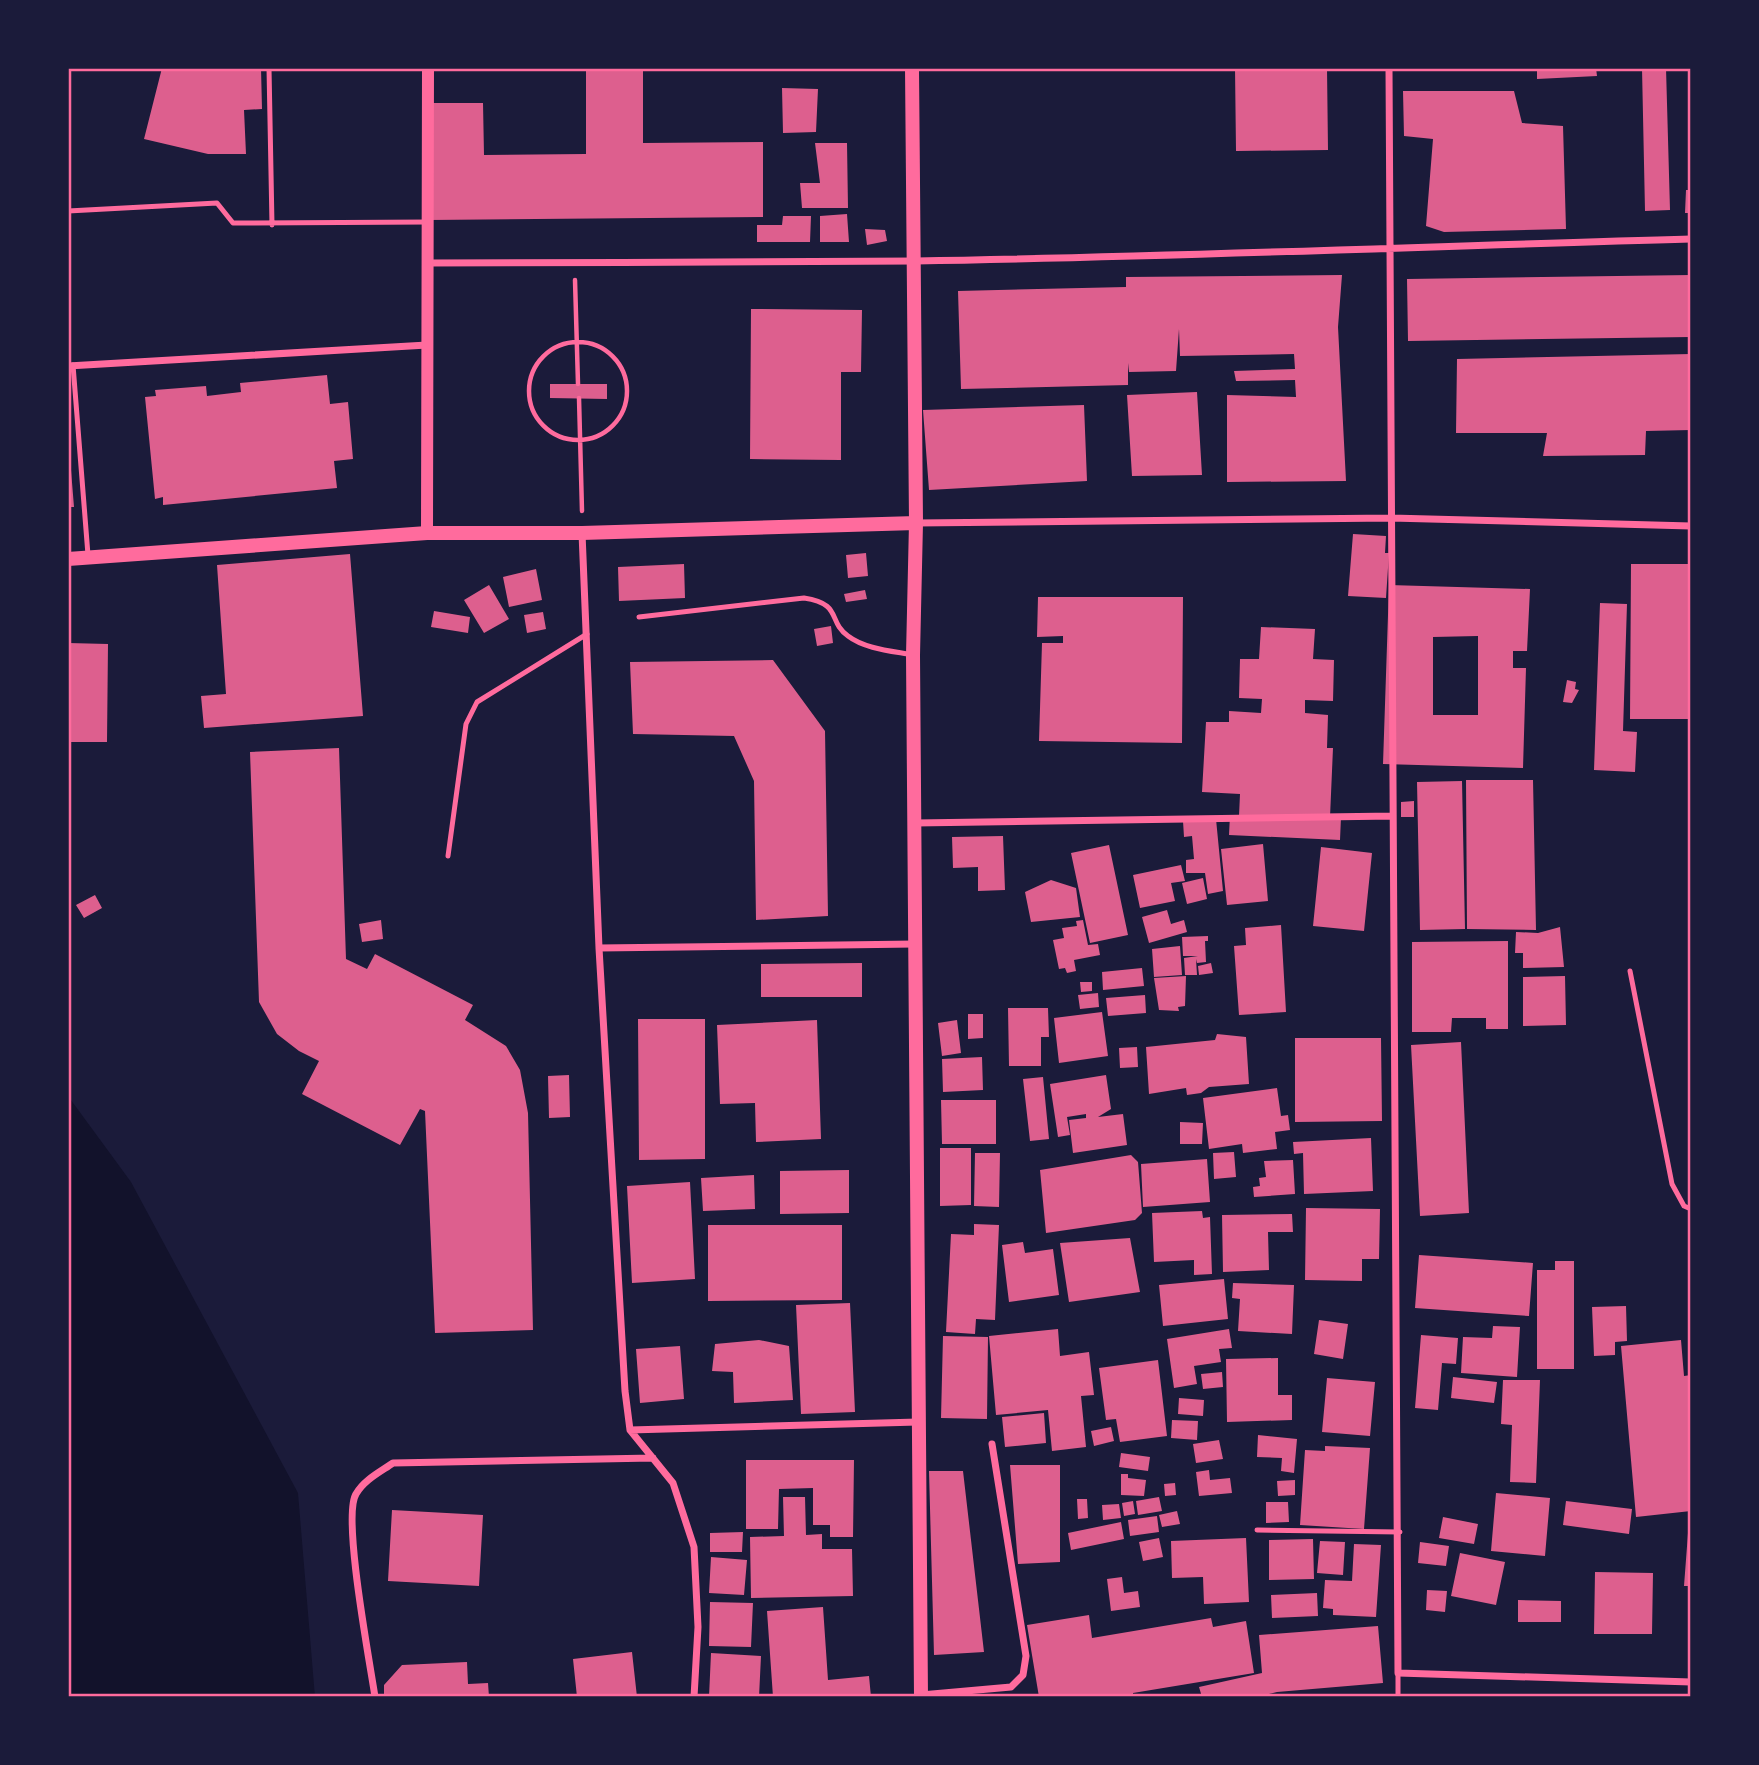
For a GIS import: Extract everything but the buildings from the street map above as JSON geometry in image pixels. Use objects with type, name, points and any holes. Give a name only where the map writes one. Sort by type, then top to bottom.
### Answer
[{"type":"main road","points":[[912,68],[916,523],[912,655],[921,1696]]},
{"type":"main road","points":[[68,559],[427,533],[582,533],[916,523]]},
{"type":"street","points":[[427,533],[428,68]]},
{"type":"street","points":[[1389,68],[1398,1673],[1691,1682]]},
{"type":"street","points":[[427,263],[915,261],[1390,250],[1487,244],[1691,239]]},
{"type":"street","points":[[71,365],[427,345]]},
{"type":"street","points":[[916,523],[1391,518],[1691,526]]},
{"type":"street","points":[[582,533],[611,1179],[630,1430],[673,1483],[694,1547],[698,1627],[694,1697]]},
{"type":"street","points":[[914,822],[1393,816]]},
{"type":"street","points":[[599,948],[915,944]]},
{"type":"street","points":[[630,1430],[918,1422]]},
{"type":"street","points":[[921,1696],[1012,1687],[1023,1675],[1026,1656],[992,1444]]},
{"type":"street","points":[[375,1697],[351,1529],[354,1496],[369,1479],[393,1463],[653,1458]]},
{"type":"lane","points":[[269,68],[272,225]]},
{"type":"lane","points":[[68,212],[217,203],[233,223],[272,225],[428,222]]},
{"type":"lane","points":[[71,365],[88,558]]},
{"type":"lane","points":[[639,617],[804,598],[820,600],[832,609],[845,635],[863,644],[912,655]]},
{"type":"lane","points":[[448,856],[466,724],[477,702],[587,634]]},
{"type":"lane","points":[[1630,971],[1672,1184],[1684,1206],[1691,1209]]},
{"type":"lane","points":[[1257,1530],[1399,1532]]},
{"type":"lane","points":[[1398,1673],[1398,1697]]},
{"type":"path","points":[[575,262],[578,384]]},
{"type":"path","points":[[577,342],[602,348],[615,359],[624,373],[627,390],[618,419],[601,434],[580,440],[564,438],[538,420],[529,391],[532,374],[541,359],[554,349],[577,342]]},
{"type":"path","points":[[579,398],[582,533]]},
{"type":"shaded area","points":[[68,1096],[131,1182],[298,1493],[315,1697],[68,1697]]}]
